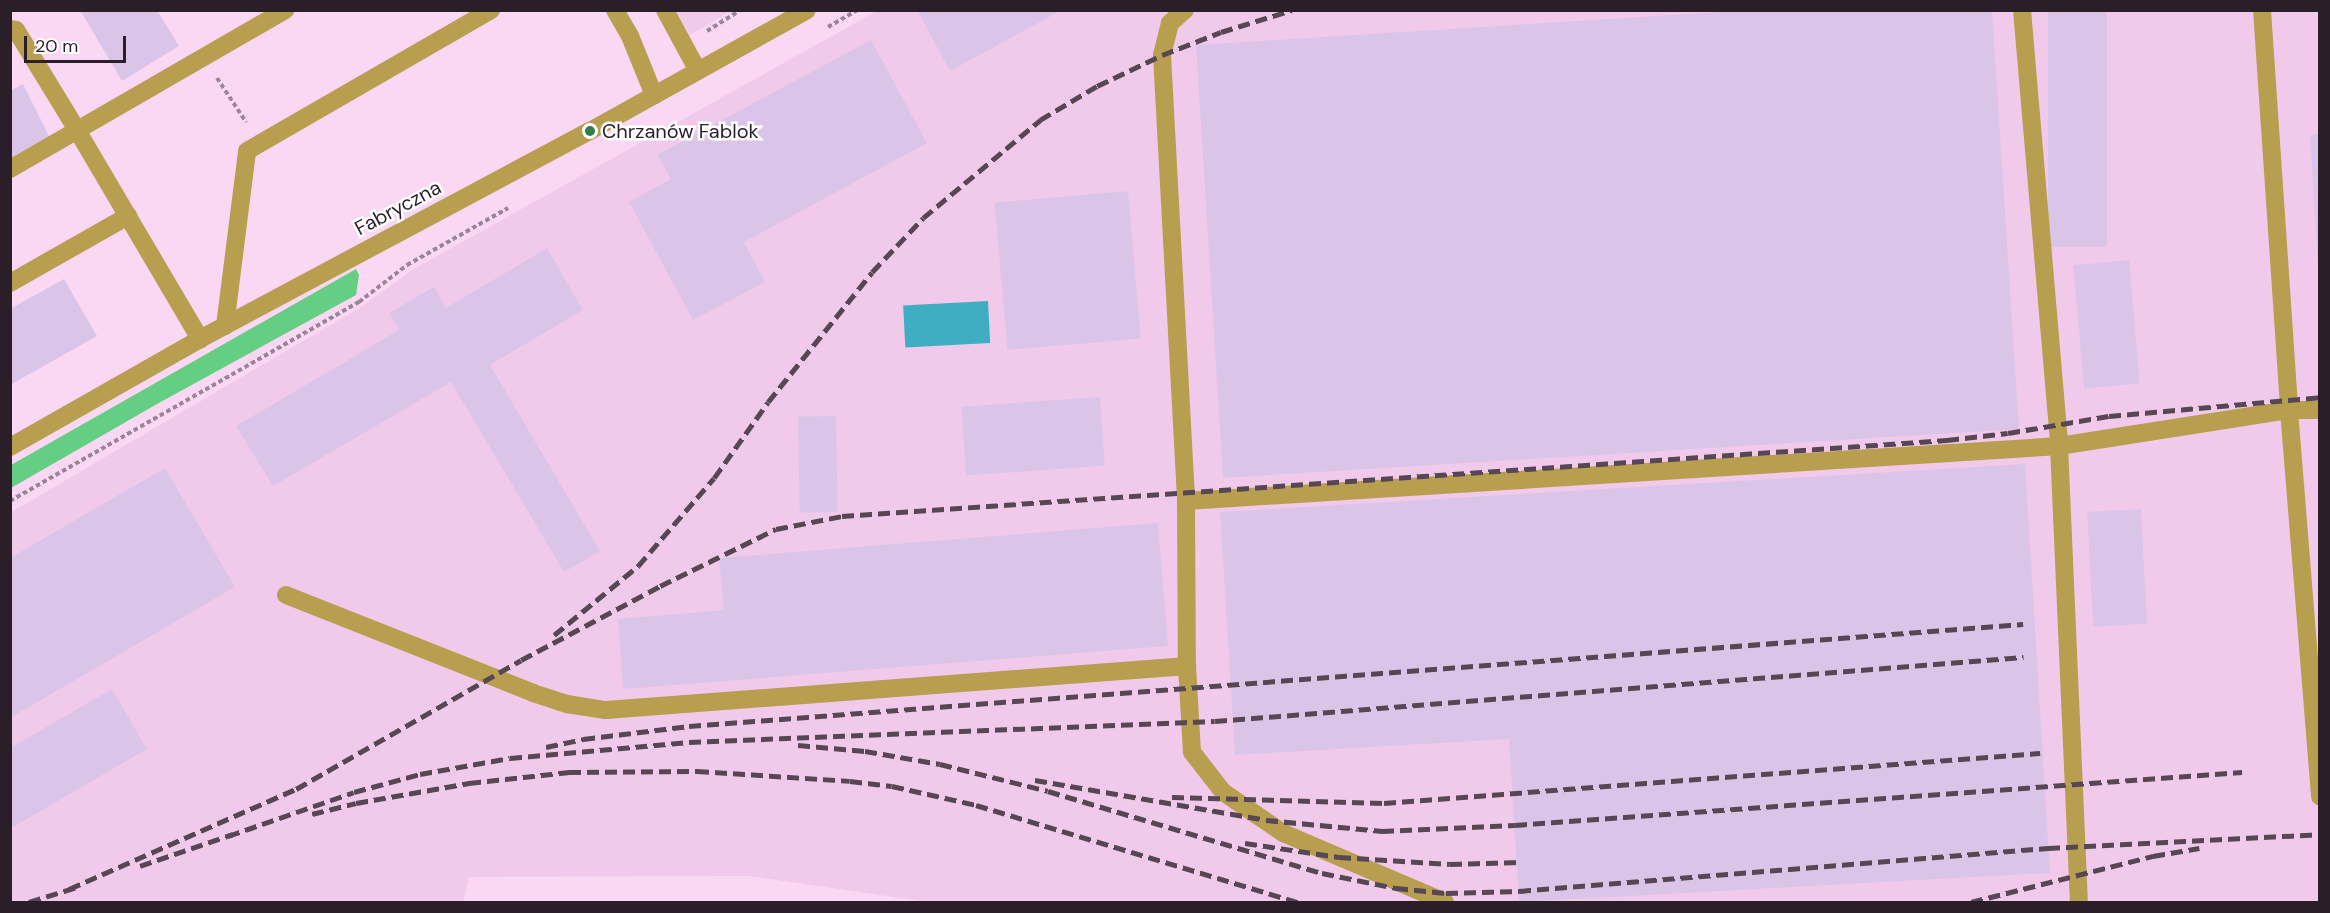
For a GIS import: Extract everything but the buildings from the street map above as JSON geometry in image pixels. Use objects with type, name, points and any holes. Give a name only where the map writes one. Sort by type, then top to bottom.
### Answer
[{"type":"street","points":[[10,169],[285,10]]},
{"type":"street","points":[[225,326],[247,151],[258,142],[491,10]]},
{"type":"street","points":[[615,10],[630,36],[654,95]]},
{"type":"street","points":[[665,10],[698,71]]},
{"type":"street","name":"Fabryczna","points":[[10,447],[200,339],[654,95],[807,10]]},
{"type":"street","points":[[1185,10],[1170,23],[1162,55],[1186,501],[1187,666],[1192,752],[1223,792],[1283,833],[1444,903]]},
{"type":"street","points":[[2022,10],[2059,446],[2079,903]]},
{"type":"street","points":[[2262,10],[2289,410],[2319,797]]},
{"type":"street","points":[[10,28],[16,30],[200,339]]},
{"type":"street","points":[[10,283],[128,216]]},
{"type":"street","points":[[1186,501],[2059,446],[2289,410],[2319,410]]},
{"type":"street","points":[[286,595],[533,693],[567,704],[606,710],[1187,666]]},
{"type":"path","points":[[827,28],[857,10]]},
{"type":"path","points":[[203,58],[258,142]]},
{"type":"path","points":[[10,501],[359,302],[407,265],[510,207]]},
{"type":"shaded area","points":[[676,11],[731,11],[690,35]]},
{"type":"shaded area","points":[[877,11],[2319,11],[2319,902],[927,902],[750,876],[469,877],[463,902],[11,902],[10,513],[361,307],[412,270]]},
{"type":"green space","points":[[356,269],[359,275],[356,295],[157,404],[11,488],[11,465]]},
{"type":"water","points":[[988,301],[990,343],[905,347],[903,305]]},
{"type":"railway","points":[[554,635],[638,566],[714,478],[768,402],[872,272],[923,218],[1040,120],[1097,86],[1162,55],[1221,32],[1292,10]]},
{"type":"railway","points":[[69,889],[296,789],[521,660],[660,586],[776,529],[842,516],[1947,440],[2008,433],[2109,416],[2320,397]]},
{"type":"railway","points":[[546,747],[583,739],[689,726],[2023,624]]},
{"type":"railway","points":[[228,836],[354,792],[420,774],[510,758],[689,742],[1215,721],[2023,657]]},
{"type":"railway","points":[[798,745],[865,751],[940,764],[1048,791],[1322,873],[1396,888],[1446,893],[1519,891],[2048,848],[2320,834]]},
{"type":"railway","points":[[1172,797],[1384,803],[2040,753]]},
{"type":"railway","points":[[312,814],[356,803],[469,783],[569,772],[697,771],[850,781],[892,786],[976,805],[1298,902]]},
{"type":"railway","points":[[1035,780],[1266,820],[1382,831],[1515,825],[2242,772]]},
{"type":"railway","points":[[140,866],[233,834]]},
{"type":"railway","points":[[1245,843],[1339,857],[1450,864],[1521,862]]},
{"type":"railway","points":[[1971,902],[2153,856],[2199,848]]},
{"type":"railway","points":[[29,902],[77,887]]},
{"type":"place","name":"Chrzanów Fablok","points":[[590,131]]}]
